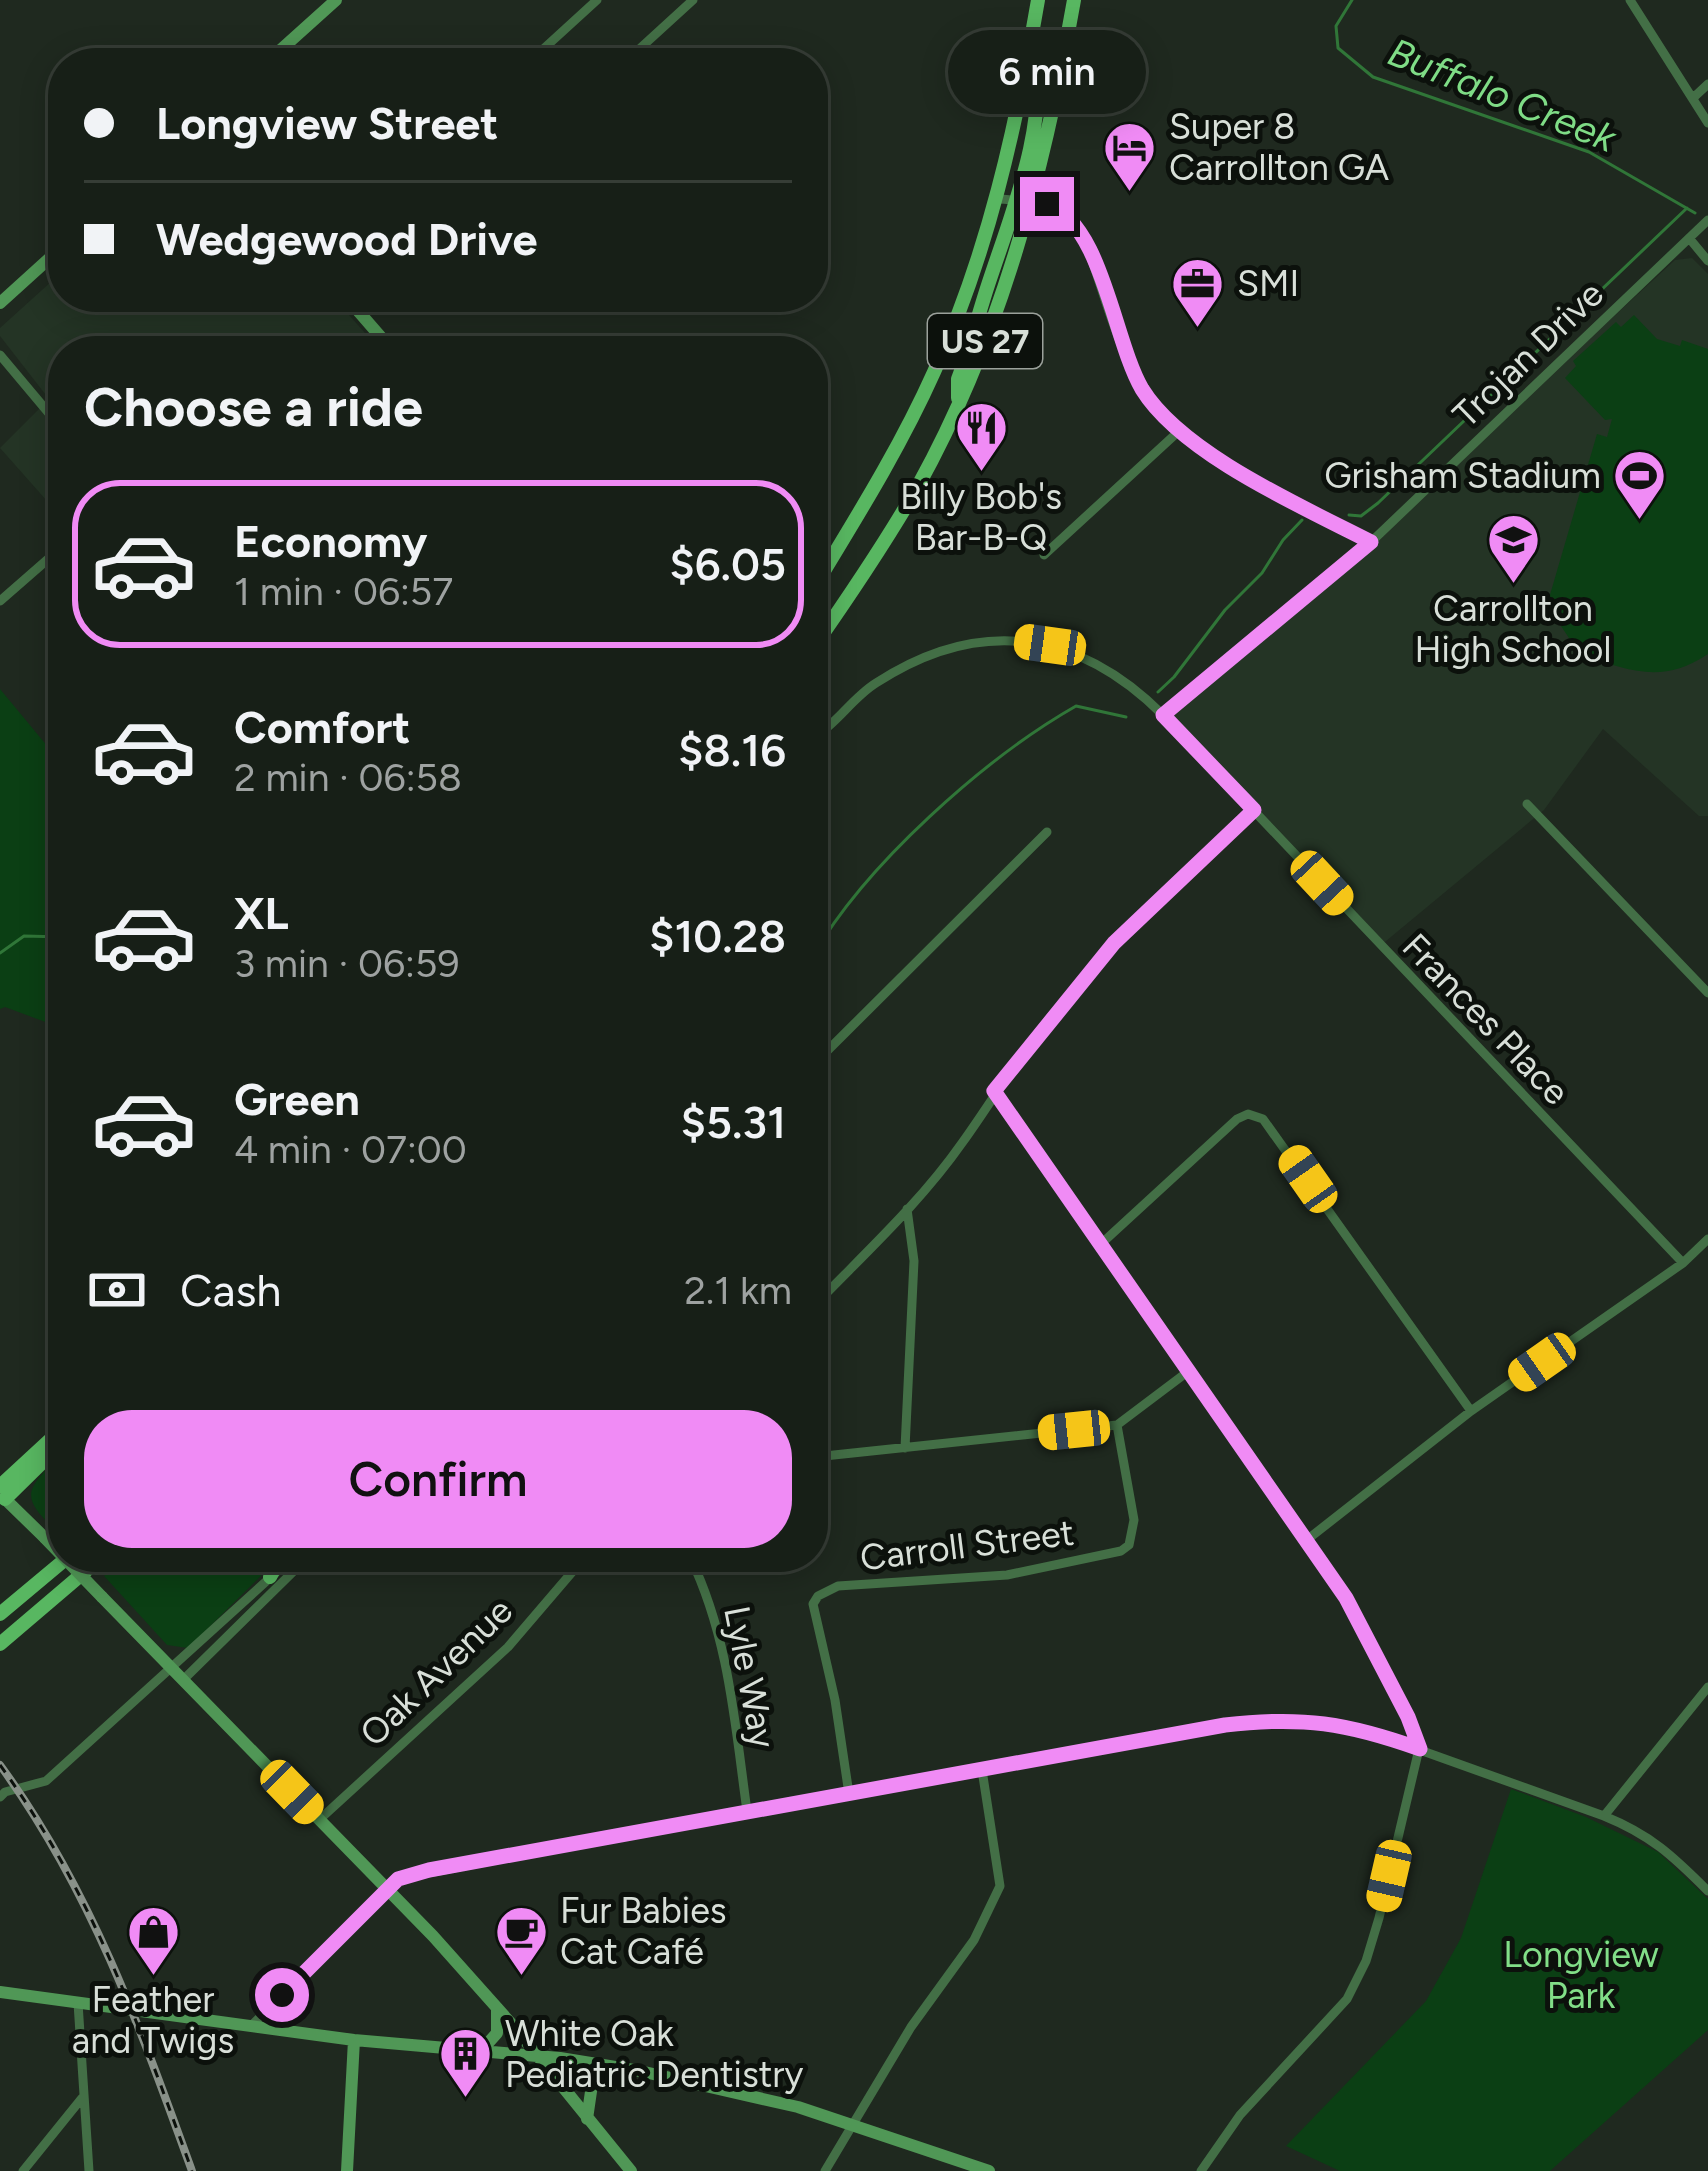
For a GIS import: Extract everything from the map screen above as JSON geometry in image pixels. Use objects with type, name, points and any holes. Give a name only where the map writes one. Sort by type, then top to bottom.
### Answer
[{"type":"main road","name":"US 27","points":[[828,564],[890,463],[969,286],[1019,109],[1038,0]]},
{"type":"main road","name":"US 27","points":[[828,626],[895,526],[958,403],[996,312],[1024,201],[1054,115],[1074,0]]},
{"type":"main road","points":[[1024,201],[1038,70],[1031,42]]},
{"type":"main road","points":[[2,1493],[48,1444]]},
{"type":"main road","points":[[2,1493],[48,1455]]},
{"type":"main road","points":[[0,1614],[50,1572]]},
{"type":"main road","points":[[0,1644],[84,1572]]},
{"type":"main road","points":[[270,1577],[273,1572]]},
{"type":"street","points":[[282,48],[335,0]]},
{"type":"street","points":[[544,48],[597,0]]},
{"type":"street","points":[[640,48],[692,0]]},
{"type":"street","points":[[1630,0],[1708,124]]},
{"type":"street","points":[[1693,98],[1708,84]]},
{"type":"street","points":[[996,199],[1062,210],[1078,228],[1133,370],[1157,410],[1179,431],[1237,469],[1371,542]]},
{"type":"street","name":"Trojan Drive","points":[[1163,715],[1371,542],[1708,220]]},
{"type":"street","points":[[1689,238],[1708,260]]},
{"type":"street","points":[[0,303],[48,260]]},
{"type":"street","points":[[359,312],[380,336]]},
{"type":"street","points":[[0,355],[48,412]]},
{"type":"street","points":[[1044,555],[1179,431]]},
{"type":"street","points":[[0,601],[48,559]]},
{"type":"street","points":[[828,725],[880,680],[946,650],[1019,640],[1079,654],[1132,684],[1163,715]]},
{"type":"street","name":"Frances Place","points":[[1163,715],[1683,1263]]},
{"type":"street","points":[[1528,804],[1708,993]]},
{"type":"street","points":[[828,1291],[962,1144],[994,1091],[1114,943],[1254,810]]},
{"type":"street","points":[[828,1050],[1047,832]]},
{"type":"street","points":[[994,1091],[1308,1539],[1385,1669],[1420,1749],[1379,1918],[1366,1961],[1347,1999],[1240,2115],[1202,2171]]},
{"type":"street","points":[[1102,1243],[1211,1142],[1248,1114],[1263,1119],[1471,1411]]},
{"type":"street","points":[[905,1448],[914,1261],[907,1209]]},
{"type":"street","points":[[1308,1539],[1471,1411],[1683,1263],[1708,1239]]},
{"type":"street","points":[[828,1456],[1117,1425],[1190,1370]]},
{"type":"street","name":"Carroll Street","points":[[850,1794],[813,1604],[818,1596],[838,1586],[1007,1575],[1121,1551],[1129,1545],[1134,1520],[1117,1425]]},
{"type":"street","points":[[2,1493],[48,1541]]},
{"type":"street","points":[[78,1572],[497,2009],[631,2171]]},
{"type":"street","points":[[0,1798],[5,1792],[46,1781],[276,1572]]},
{"type":"street","points":[[183,1680],[293,1572]]},
{"type":"street","name":"Oak Avenue","points":[[319,1820],[508,1647],[572,1572]]},
{"type":"street","name":"Lyle Way","points":[[696,1572],[724,1656],[747,1811]]},
{"type":"street","points":[[1604,1816],[1708,1687]]},
{"type":"street","points":[[250,2026],[398,1879],[747,1811],[1262,1721],[1336,1723],[1604,1816],[1665,1848],[1708,1891]]},
{"type":"street","points":[[825,2171],[911,2027],[974,1940],[1000,1886],[982,1770]]},
{"type":"street","points":[[0,1992],[354,2040],[595,2063],[782,2102],[988,2171]]},
{"type":"street","points":[[78,2003],[89,2171]]},
{"type":"street","points":[[482,2051],[497,2033],[497,2009]]},
{"type":"street","points":[[347,2171],[354,2040]]},
{"type":"street","points":[[587,2119],[595,2063]]},
{"type":"street","points":[[23,2171],[82,2098]]},
{"type":"shaded area","name":"Carrollton High School","points":[[1692,258],[1708,274],[1708,816],[1699,816],[1603,729],[1544,810],[1380,946],[1163,715],[1423,492],[1675,260]]},
{"type":"shaded area","points":[[48,285],[48,312],[346,312],[368,336],[48,336],[48,398],[0,336],[0,328]]},
{"type":"shaded area","points":[[48,400],[48,502],[0,448]]},
{"type":"green space","name":"Grisham Stadium","points":[[1634,315],[1657,339],[1680,346],[1682,340],[1708,349],[1708,654],[1661,672],[1631,670],[1581,656],[1547,605],[1597,434],[1607,437],[1612,419],[1605,420],[1565,378],[1576,366],[1573,361],[1616,322],[1621,327]]},
{"type":"green space","points":[[0,689],[48,747],[48,1023],[0,1009]]},
{"type":"green space","points":[[48,1469],[48,1522],[31,1496]]},
{"type":"green space","points":[[108,1572],[265,1572],[188,1648],[167,1645],[104,1576]]},
{"type":"green space","name":"Longview Park","points":[[1511,1789],[1586,1817],[1658,1852],[1708,1899],[1708,2030],[1550,2171],[1340,2171],[1286,2146],[1426,2001],[1461,1938]]},
{"type":"waterway","name":"Buffalo Creek","points":[[1352,0],[1336,26],[1338,48],[1373,77],[1589,152],[1695,213]]},
{"type":"waterway","points":[[1349,515],[1361,516],[1378,503],[1687,208]]},
{"type":"waterway","points":[[1158,692],[1302,520]]},
{"type":"waterway","points":[[828,932],[895,851],[1004,754],[1076,706],[1126,717]]},
{"type":"waterway","points":[[0,953],[24,936],[48,937]]},
{"type":"railway","points":[[0,1765],[87,1910],[132,2012],[192,2171]]},
{"type":"place","name":"Super 8 Carrollton GA","points":[[1130,193]]},
{"type":"place","name":"SMI","points":[[1198,329]]},
{"type":"place","name":"Billy Bob's Bar-B-Q","points":[[981,474]]},
{"type":"place","name":"Grisham Stadium","points":[[1640,521]]},
{"type":"place","name":"Carrollton High School","points":[[1513,586]]},
{"type":"place","name":"Feather and Twigs","points":[[153,1977]]},
{"type":"place","name":"Fur Babies Cat Café","points":[[521,1977]]},
{"type":"place","name":"White Oak Pediatric Dentistry","points":[[466,2100]]},
{"type":"route","points":[[282,1995],[398,1879],[429,1870],[1225,1725],[1336,1723],[1420,1749],[1385,1669],[1308,1539],[994,1091],[1114,943],[1254,810],[1163,715],[1371,542],[1192,442],[1157,410],[1133,370],[1083,236],[1062,210],[1047,204]]}]
